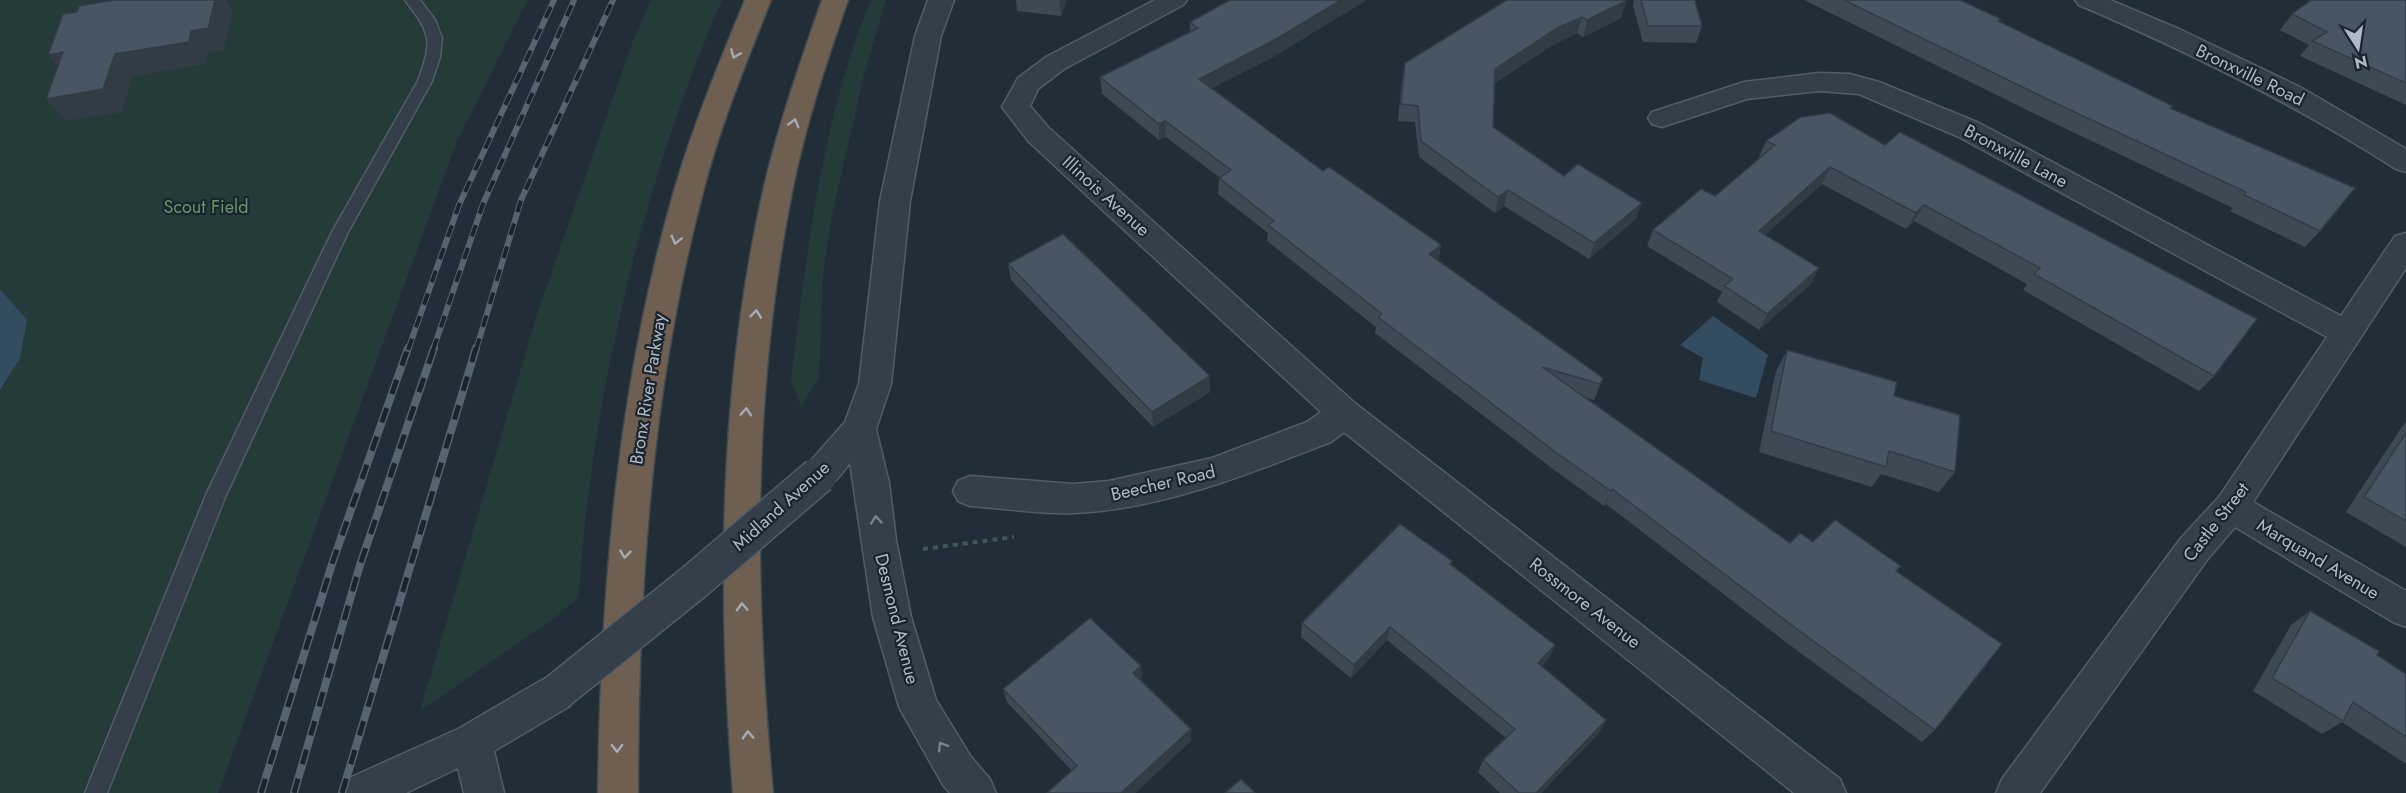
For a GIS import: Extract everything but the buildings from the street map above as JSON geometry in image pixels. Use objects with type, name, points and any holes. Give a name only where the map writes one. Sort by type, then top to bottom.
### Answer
[{"type":"highway","name":"Bronx River Parkway","points":[[618,793],[619,651],[624,566],[640,426],[651,355],[662,298],[690,186],[720,93],[758,0]]},
{"type":"highway","points":[[753,793],[747,720],[742,583],[742,506],[749,372],[764,259],[786,153],[812,64],[835,0]]},
{"type":"street","name":"Midland Avenue","points":[[361,793],[472,742],[556,693],[694,582],[819,475],[859,429],[875,384],[895,201],[911,114],[928,36],[941,0]]},
{"type":"street","name":"Illinois Avenue","points":[[1174,0],[1055,63],[1027,84],[1016,107],[1039,135],[1344,413]]},
{"type":"street","name":"Bronxville Road","points":[[2088,0],[2265,80],[2358,130],[2406,162]]},
{"type":"street","name":"Bronxville Lane","points":[[1662,118],[1744,90],[1819,82],[1850,83],[1869,88],[1969,130],[2346,333]]},
{"type":"street","name":"Castle Street","points":[[2016,793],[2194,549],[2231,507],[2406,244]]},
{"type":"street","name":"Beecher Road","points":[[970,491],[1039,497],[1109,496],[1215,472],[1319,432],[1344,413]]},
{"type":"street","name":"Rossmore Avenue","points":[[1344,413],[1826,793]]},
{"type":"street","name":"Desmond Avenue","points":[[859,429],[872,483],[878,540],[892,617],[919,707],[957,771],[976,793]]},
{"type":"street","name":"Marquand Avenue","points":[[2231,507],[2406,610]]},
{"type":"street","points":[[472,742],[484,793]]},
{"type":"lane","points":[[96,793],[216,495],[340,231],[425,81],[435,54],[436,33],[427,15],[412,0]]},
{"type":"path","points":[[923,549],[1015,537]]},
{"type":"green space","name":"Scout Field","points":[[0,0],[528,0],[457,141],[218,793],[0,793]]},
{"type":"green space","points":[[651,0],[722,0],[676,118],[656,179],[623,302],[598,427],[587,504],[578,598],[553,619],[420,711],[538,311],[634,38]]},
{"type":"green space","points":[[871,0],[886,0],[864,75],[832,215],[823,275],[819,378],[801,406],[791,380],[818,187],[840,92]]},
{"type":"water","points":[[0,289],[27,320],[20,358],[0,390]]},
{"type":"water","points":[[1713,316],[1768,355],[1756,398],[1699,380],[1703,358],[1680,345]]},
{"type":"railway","points":[[408,350],[459,205],[554,0]]},
{"type":"railway","points":[[433,350],[483,204],[574,0]]},
{"type":"railway","points":[[476,350],[521,200],[613,0]]},
{"type":"railway","points":[[261,793],[333,561],[408,348]]},
{"type":"railway","points":[[294,793],[360,565],[434,348]]},
{"type":"railway","points":[[342,793],[476,348]]}]
